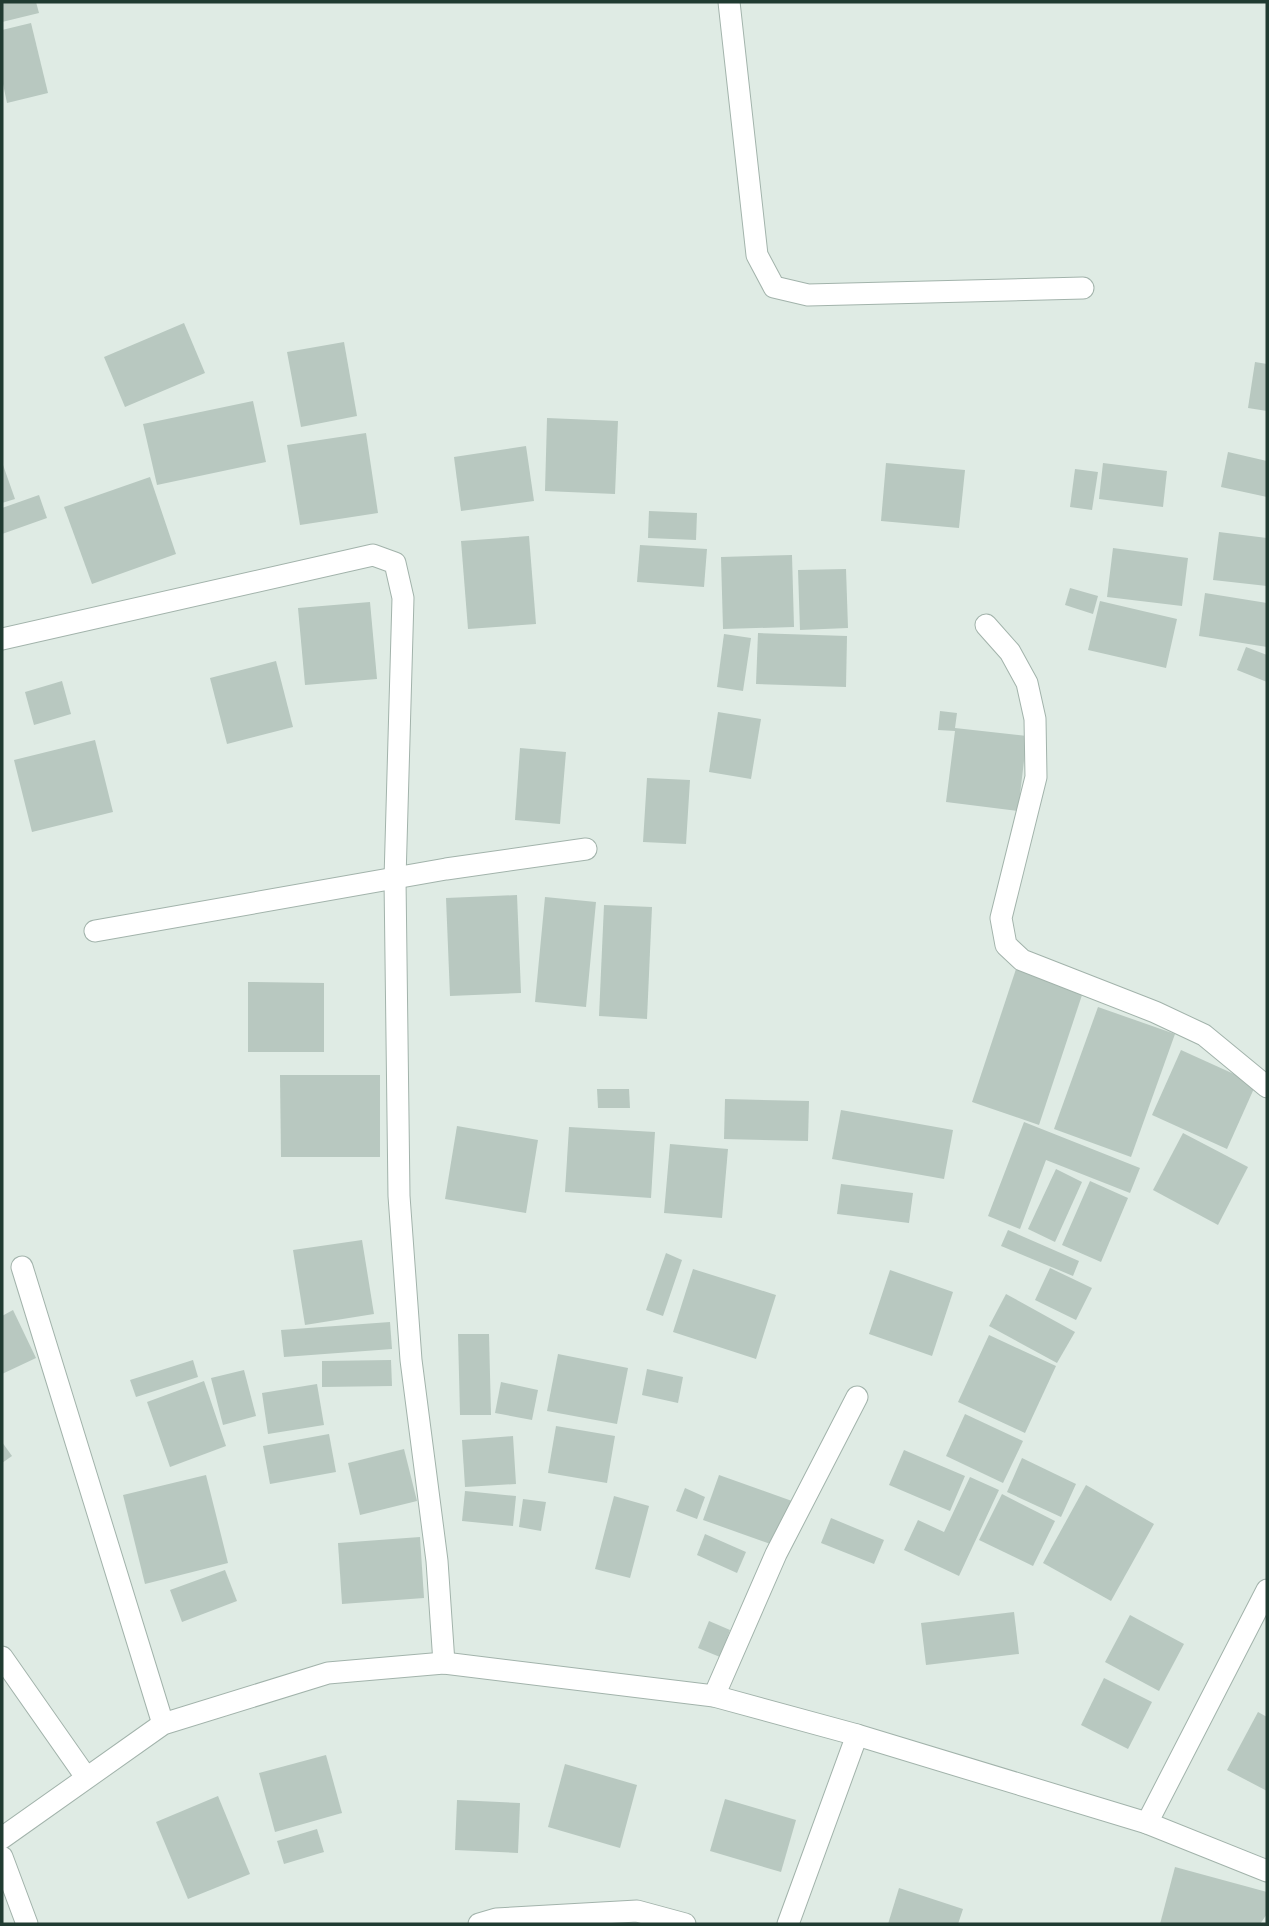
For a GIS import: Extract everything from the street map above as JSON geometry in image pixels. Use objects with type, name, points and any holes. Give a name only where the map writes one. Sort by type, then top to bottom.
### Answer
[{"type":"street","points":[[729,2],[757,255],[774,287],[808,295],[1083,288]]},
{"type":"street","points":[[2,639],[373,555],[395,563],[403,598],[395,879],[399,1196],[411,1360],[437,1560],[444,1663]]},
{"type":"street","points":[[986,625],[1010,652],[1027,683],[1035,719],[1036,777],[1001,918],[1006,945],[1022,960],[1155,1012],[1204,1035],[1267,1087]]},
{"type":"street","points":[[96,931],[446,869],[586,849]]},
{"type":"street","points":[[22,1267],[163,1724]]},
{"type":"street","points":[[713,1696],[776,1555],[857,1397]]},
{"type":"street","points":[[1147,1823],[1267,1590]]},
{"type":"street","points":[[2,1657],[86,1777]]},
{"type":"street","points":[[2,1838],[163,1724],[328,1674],[444,1663],[713,1696],[857,1735],[1147,1823],[1267,1871]]},
{"type":"street","points":[[788,1924],[857,1735]]},
{"type":"street","points":[[2,1857],[27,1924]]},
{"type":"street","points":[[479,1924],[496,1919],[637,1911],[685,1924]]},
{"type":"building","points":[[2,2],[36,2],[39,13],[2,22]]},
{"type":"building","points":[[31,23],[48,93],[7,103],[2,79],[2,30]]},
{"type":"building","points":[[184,323],[205,373],[125,407],[104,357]]},
{"type":"building","points":[[344,342],[357,416],[301,427],[287,352]]},
{"type":"building","points":[[1255,362],[1267,364],[1267,411],[1248,408]]},
{"type":"building","points":[[253,401],[266,462],[157,485],[143,424]]},
{"type":"building","points":[[547,418],[618,421],[615,494],[545,491]]},
{"type":"building","points":[[366,433],[378,513],[300,525],[287,445]]},
{"type":"building","points":[[526,446],[534,501],[461,511],[454,457]]},
{"type":"building","points":[[1228,452],[1267,461],[1267,497],[1221,487]]},
{"type":"building","points":[[2,462],[15,499],[2,503]]},
{"type":"building","points":[[886,463],[965,470],[959,528],[881,521]]},
{"type":"building","points":[[1103,463],[1167,471],[1163,507],[1099,499]]},
{"type":"building","points":[[1075,469],[1098,472],[1092,510],[1070,507]]},
{"type":"building","points":[[150,477],[176,554],[92,584],[64,507]]},
{"type":"building","points":[[39,495],[47,518],[2,534],[2,508]]},
{"type":"building","points":[[649,511],[697,513],[696,540],[648,538]]},
{"type":"building","points":[[1219,532],[1267,538],[1267,586],[1213,580]]},
{"type":"building","points":[[529,536],[536,624],[468,629],[461,541]]},
{"type":"building","points":[[640,545],[707,549],[704,587],[637,582]]},
{"type":"building","points":[[1113,548],[1188,558],[1182,606],[1107,597]]},
{"type":"building","points":[[792,555],[794,627],[723,629],[721,557]]},
{"type":"building","points":[[846,569],[848,628],[800,630],[798,570]]},
{"type":"building","points":[[1070,588],[1098,596],[1093,614],[1065,605]]},
{"type":"building","points":[[1205,593],[1267,603],[1267,647],[1199,636]]},
{"type":"building","points":[[1100,601],[1177,619],[1166,668],[1088,650]]},
{"type":"building","points":[[370,602],[377,679],[305,685],[298,608]]},
{"type":"building","points":[[758,633],[847,636],[846,687],[756,684]]},
{"type":"building","points":[[724,634],[751,638],[743,691],[717,687]]},
{"type":"building","points":[[1246,647],[1267,655],[1267,682],[1237,670]]},
{"type":"building","points":[[276,661],[293,727],[227,744],[210,678]]},
{"type":"building","points":[[62,681],[71,714],[34,725],[25,692]]},
{"type":"building","points":[[940,711],[957,713],[955,728],[1027,736],[1018,811],[946,802],[955,731],[938,730]]},
{"type":"building","points":[[718,712],[761,719],[751,779],[709,772]]},
{"type":"building","points":[[95,740],[113,812],[32,832],[14,760]]},
{"type":"building","points":[[520,748],[566,752],[560,824],[515,820]]},
{"type":"building","points":[[647,778],[690,780],[686,844],[643,842]]},
{"type":"building","points":[[517,895],[521,993],[450,996],[446,898]]},
{"type":"building","points":[[545,897],[596,902],[586,1007],[535,1002]]},
{"type":"building","points":[[604,905],[652,907],[647,1019],[599,1016]]},
{"type":"building","points":[[1016,969],[1083,992],[1039,1125],[972,1102]]},
{"type":"building","points":[[248,982],[324,983],[324,1052],[248,1052]]},
{"type":"building","points":[[1098,1007],[1175,1034],[1131,1157],[1054,1129]]},
{"type":"building","points":[[1181,1050],[1256,1084],[1227,1149],[1152,1115]]},
{"type":"building","points":[[280,1075],[380,1075],[380,1157],[281,1157]]},
{"type":"building","points":[[597,1089],[629,1089],[630,1108],[598,1108]]},
{"type":"building","points":[[725,1099],[809,1101],[808,1141],[724,1139]]},
{"type":"building","points":[[841,1110],[953,1130],[944,1179],[832,1159]]},
{"type":"building","points":[[1024,1122],[1140,1168],[1130,1193],[1046,1160],[1020,1229],[988,1216]]},
{"type":"building","points":[[457,1126],[538,1140],[526,1213],[445,1199]]},
{"type":"building","points":[[569,1127],[655,1132],[651,1198],[565,1192]]},
{"type":"building","points":[[1183,1133],[1248,1167],[1218,1225],[1153,1190]]},
{"type":"building","points":[[670,1144],[728,1149],[722,1218],[664,1213]]},
{"type":"building","points":[[1056,1169],[1082,1182],[1055,1242],[1028,1229]]},
{"type":"building","points":[[1090,1181],[1128,1198],[1101,1262],[1062,1245]]},
{"type":"building","points":[[841,1184],[913,1193],[909,1223],[837,1214]]},
{"type":"building","points":[[1008,1230],[1079,1261],[1073,1276],[1001,1246]]},
{"type":"building","points":[[362,1240],[374,1314],[305,1325],[293,1250]]},
{"type":"building","points":[[666,1253],[682,1260],[663,1316],[646,1310]]},
{"type":"building","points":[[1050,1268],[1092,1288],[1076,1320],[1035,1300]]},
{"type":"building","points":[[693,1269],[776,1295],[756,1359],[673,1332]]},
{"type":"building","points":[[890,1270],[953,1292],[932,1356],[869,1334]]},
{"type":"building","points":[[1006,1294],[1075,1332],[1057,1363],[989,1326]]},
{"type":"building","points":[[13,1310],[36,1358],[2,1374],[2,1316]]},
{"type":"building","points":[[390,1322],[392,1349],[284,1357],[281,1330]]},
{"type":"building","points":[[458,1334],[489,1334],[491,1415],[460,1415]]},
{"type":"building","points":[[989,1335],[1056,1366],[1025,1433],[958,1402]]},
{"type":"building","points":[[558,1354],[628,1368],[617,1424],[547,1411]]},
{"type":"building","points":[[193,1360],[198,1377],[136,1397],[130,1380]]},
{"type":"building","points":[[391,1360],[392,1386],[322,1387],[322,1361]]},
{"type":"building","points":[[647,1369],[683,1377],[678,1403],[642,1395]]},
{"type":"building","points":[[244,1370],[256,1416],[223,1425],[211,1378]]},
{"type":"building","points":[[204,1381],[226,1446],[170,1467],[147,1402]]},
{"type":"building","points":[[501,1382],[538,1390],[532,1420],[495,1413]]},
{"type":"building","points":[[317,1384],[324,1425],[268,1434],[262,1393]]},
{"type":"building","points":[[965,1414],[1023,1441],[1003,1483],[946,1456]]},
{"type":"building","points":[[556,1426],[615,1436],[607,1483],[548,1473]]},
{"type":"building","points":[[329,1434],[336,1472],[270,1484],[263,1446]]},
{"type":"building","points":[[513,1436],[516,1484],[465,1487],[462,1440]]},
{"type":"building","points":[[2,1442],[12,1456],[2,1463]]},
{"type":"building","points":[[404,1449],[417,1501],[360,1515],[348,1463]]},
{"type":"building","points":[[904,1450],[965,1476],[950,1511],[889,1485]]},
{"type":"building","points":[[1022,1458],[1076,1484],[1061,1517],[1007,1492]]},
{"type":"building","points":[[206,1475],[228,1563],[145,1584],[123,1495]]},
{"type":"building","points":[[719,1475],[792,1501],[776,1546],[703,1520]]},
{"type":"building","points":[[970,1477],[999,1490],[959,1576],[904,1550],[918,1520],[944,1532]]},
{"type":"building","points":[[1086,1485],[1154,1524],[1111,1601],[1043,1563]]},
{"type":"building","points":[[685,1488],[705,1497],[697,1519],[676,1511]]},
{"type":"building","points":[[465,1491],[516,1496],[513,1526],[462,1521]]},
{"type":"building","points":[[1002,1494],[1055,1521],[1033,1566],[979,1540]]},
{"type":"building","points":[[614,1496],[649,1506],[630,1578],[595,1569]]},
{"type":"building","points":[[523,1499],[546,1502],[541,1531],[519,1527]]},
{"type":"building","points":[[831,1518],[884,1540],[874,1564],[821,1543]]},
{"type":"building","points":[[705,1534],[746,1552],[737,1573],[697,1555]]},
{"type":"building","points":[[420,1537],[424,1598],[342,1604],[338,1543]]},
{"type":"building","points":[[225,1570],[237,1601],[182,1622],[170,1590]]},
{"type":"building","points":[[1014,1612],[1019,1654],[926,1665],[921,1623]]},
{"type":"building","points":[[1130,1615],[1184,1644],[1159,1691],[1105,1662]]},
{"type":"building","points":[[709,1621],[730,1630],[720,1657],[698,1648]]},
{"type":"building","points":[[1104,1678],[1152,1702],[1128,1749],[1081,1725]]},
{"type":"building","points":[[1258,1712],[1267,1717],[1267,1791],[1227,1770]]},
{"type":"building","points":[[326,1755],[342,1813],[275,1832],[259,1773]]},
{"type":"building","points":[[565,1764],[637,1785],[620,1848],[548,1827]]},
{"type":"building","points":[[218,1796],[250,1874],[188,1899],[156,1822]]},
{"type":"building","points":[[725,1799],[796,1820],[781,1872],[710,1851]]},
{"type":"building","points":[[457,1800],[520,1803],[518,1853],[455,1850]]},
{"type":"building","points":[[317,1829],[324,1852],[284,1864],[277,1841]]},
{"type":"building","points":[[1175,1867],[1267,1892],[1267,1914],[1260,1924],[1160,1924]]},
{"type":"building","points":[[899,1888],[963,1909],[958,1924],[888,1924]]}]
